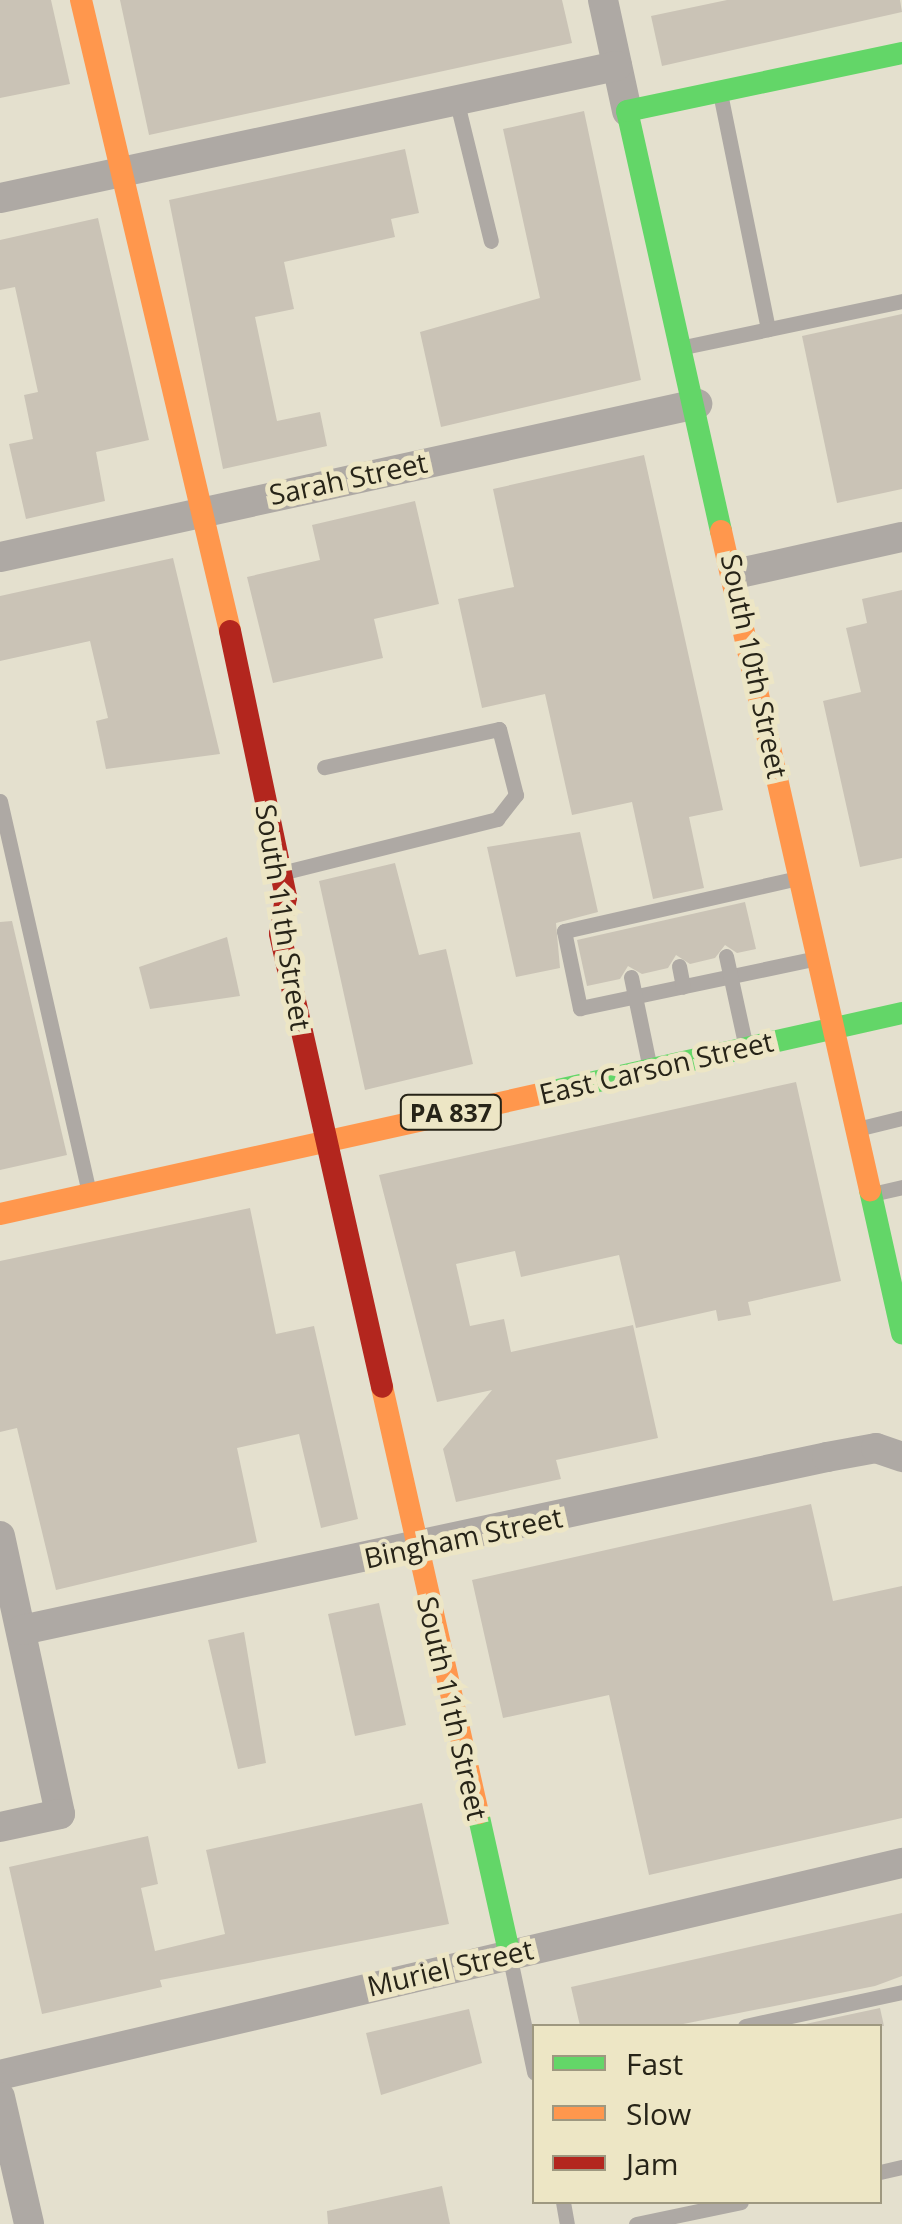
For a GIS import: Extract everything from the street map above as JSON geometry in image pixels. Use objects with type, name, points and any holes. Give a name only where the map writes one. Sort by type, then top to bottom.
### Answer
[{"type":"main road","name":"South 11th Street","points":[[81,0],[204,508],[281,873],[280,934],[508,1952]]},
{"type":"main road","points":[[627,111],[902,53]]},
{"type":"main road","name":"South 10th Street","points":[[627,111],[735,574],[869,1195],[890,1239],[902,1333]]},
{"type":"main road","name":"East Carson Street","points":[[0,1214],[902,1013]]},
{"type":"street","name":"South 10th Street","points":[[603,0],[627,111]]},
{"type":"street","points":[[0,198],[458,103],[616,66]]},
{"type":"street","name":"Sarah Street","points":[[0,557],[204,508],[697,404]]},
{"type":"street","points":[[735,574],[902,537]]},
{"type":"street","name":"Bingham Street","points":[[22,1630],[826,1457],[876,1448],[902,1457]]},
{"type":"street","points":[[0,1536],[60,1814],[0,1827]]},
{"type":"street","name":"Muriel Street","points":[[0,2076],[508,1952],[902,1862]]},
{"type":"street","points":[[0,2097],[29,2224]]},
{"type":"lane","points":[[720,91],[768,329]]},
{"type":"lane","points":[[458,103],[490,241]]},
{"type":"lane","points":[[684,346],[902,300]]},
{"type":"lane","points":[[281,873],[496,819],[516,795],[499,730],[324,767]]},
{"type":"lane","points":[[0,801],[89,1194]]},
{"type":"lane","points":[[802,877],[667,912],[564,930],[580,1008],[819,958]]},
{"type":"lane","points":[[0,897],[19,893]]},
{"type":"lane","points":[[726,956],[746,1046]]},
{"type":"lane","points":[[679,966],[683,987]]},
{"type":"lane","points":[[631,976],[650,1068]]},
{"type":"lane","points":[[854,1130],[902,1118]]},
{"type":"lane","points":[[869,1195],[902,1187]]},
{"type":"lane","points":[[508,1952],[532,2063]]},
{"type":"lane","points":[[754,2024],[902,1992]]},
{"type":"lane","points":[[650,2204],[654,2220]]},
{"type":"lane","points":[[636,2224],[731,2204]]},
{"type":"building","points":[[0,0],[51,0],[70,84],[0,98]]},
{"type":"building","points":[[120,0],[562,0],[572,43],[149,135]]},
{"type":"building","points":[[727,0],[900,0],[902,12],[662,66],[651,16]]},
{"type":"building","points":[[584,111],[641,380],[441,427],[420,332],[540,298],[503,129]]},
{"type":"building","points":[[405,149],[419,213],[391,219],[395,237],[284,262],[294,309],[255,317],[277,421],[320,412],[327,446],[223,469],[169,200]]},
{"type":"building","points":[[98,218],[149,440],[96,452],[105,501],[26,519],[9,444],[33,439],[24,395],[38,392],[15,287],[0,290],[0,240]]},
{"type":"building","points":[[902,314],[902,489],[837,503],[802,336]]},
{"type":"building","points":[[644,455],[723,810],[689,817],[704,888],[653,899],[632,802],[572,815],[545,694],[482,708],[458,599],[514,587],[493,489]]},
{"type":"building","points":[[415,501],[439,604],[374,619],[383,658],[273,683],[247,577],[320,560],[312,525]]},
{"type":"building","points":[[173,558],[220,754],[106,769],[96,721],[108,718],[90,641],[0,661],[0,596]]},
{"type":"building","points":[[902,590],[902,858],[860,867],[823,701],[861,692],[846,628],[867,623],[862,599]]},
{"type":"building","points":[[580,832],[598,912],[556,923],[560,968],[516,977],[487,847]]},
{"type":"building","points":[[395,863],[419,955],[446,949],[473,1064],[365,1090],[319,881]]},
{"type":"building","points":[[745,902],[756,949],[737,953],[725,945],[715,958],[690,964],[676,955],[668,968],[642,974],[628,966],[620,979],[587,986],[577,940]]},
{"type":"building","points":[[12,921],[67,1155],[0,1170],[0,922]]},
{"type":"building","points":[[227,937],[240,996],[150,1009],[139,967]]},
{"type":"building","points":[[796,1082],[841,1281],[748,1302],[751,1315],[718,1321],[716,1310],[636,1328],[619,1255],[521,1277],[515,1251],[456,1264],[470,1326],[504,1319],[511,1352],[633,1325],[658,1438],[556,1460],[561,1479],[456,1502],[443,1449],[492,1390],[437,1402],[379,1175]]},
{"type":"building","points":[[250,1208],[276,1334],[314,1326],[358,1519],[321,1528],[299,1434],[237,1448],[257,1542],[56,1590],[17,1428],[0,1432],[0,1261]]},
{"type":"building","points":[[811,1504],[833,1601],[902,1586],[902,1818],[649,1875],[609,1695],[503,1718],[472,1580]]},
{"type":"building","points":[[379,1603],[406,1725],[355,1736],[328,1614]]},
{"type":"building","points":[[244,1632],[266,1763],[238,1769],[208,1640]]},
{"type":"building","points":[[422,1803],[449,1924],[160,1980],[162,1987],[42,2014],[9,1867],[148,1836],[158,1884],[141,1888],[155,1951],[225,1934],[206,1850]]},
{"type":"building","points":[[902,1913],[902,1976],[875,1986],[683,2024],[580,2024],[571,1987]]},
{"type":"building","points":[[880,2008],[884,2026],[882,2024],[805,2024]]},
{"type":"building","points":[[469,2009],[482,2063],[381,2095],[366,2033]]},
{"type":"building","points":[[442,2186],[450,2224],[328,2224],[327,2211]]},
{"type":"traffic: fast","points":[[721,531],[627,111],[902,53]]},
{"type":"traffic: fast","points":[[549,1092],[902,1013]]},
{"type":"traffic: fast","points":[[870,1190],[902,1333]]},
{"type":"traffic: fast","points":[[478,1813],[509,1952]]},
{"type":"traffic: slow","points":[[81,0],[230,631]]},
{"type":"traffic: slow","points":[[721,531],[870,1190]]},
{"type":"traffic: slow","points":[[0,1214],[549,1092]]},
{"type":"traffic: slow","points":[[382,1387],[478,1813]]},
{"type":"traffic: jam","points":[[230,631],[286,897],[280,934],[382,1387]]}]
